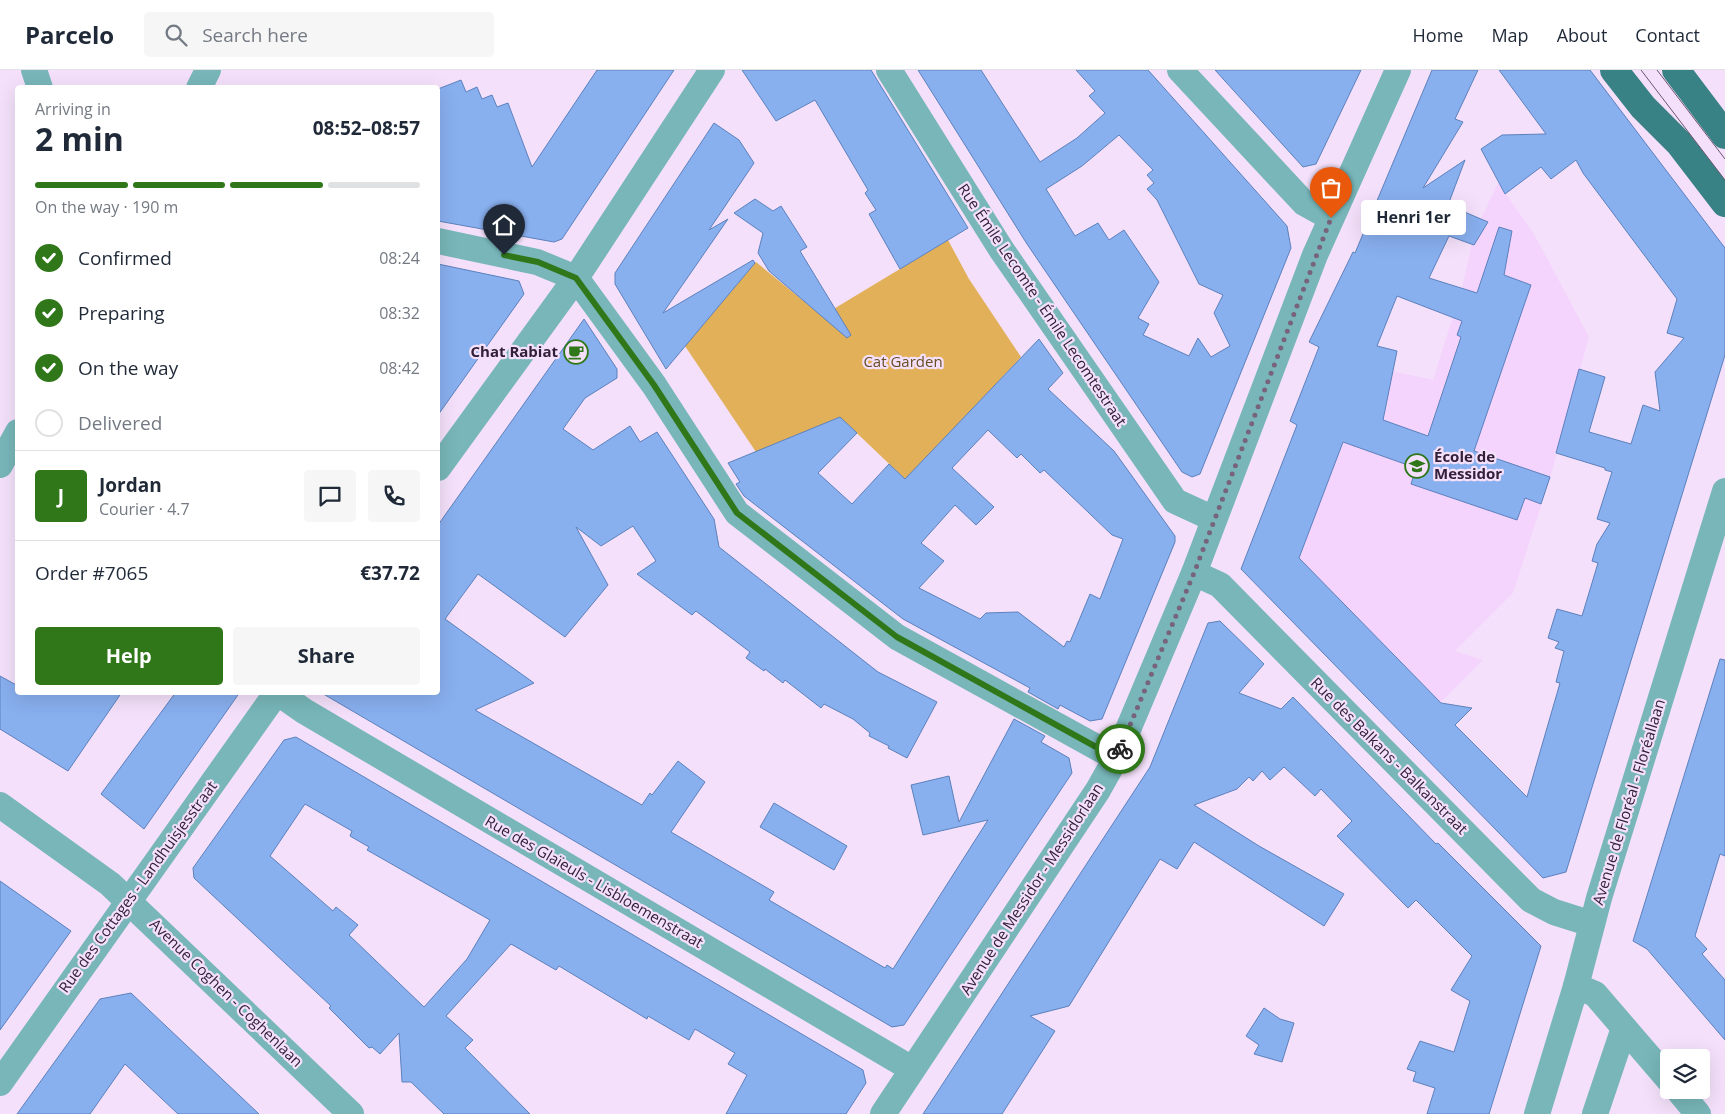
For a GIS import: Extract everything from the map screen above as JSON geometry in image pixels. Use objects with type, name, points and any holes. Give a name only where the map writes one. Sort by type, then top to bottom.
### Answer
[{"type":"main road","points":[[1614,70],[1642,107],[1679,143],[1725,203]]},
{"type":"main road","points":[[1676,70],[1725,136]]},
{"type":"street","points":[[34,70],[39,85]]},
{"type":"street","points":[[200,85],[208,70]]},
{"type":"street","points":[[440,465],[576,278],[712,70]]},
{"type":"street","name":"Rue Émile Lecomte - Émile Lecomtestraat","points":[[889,70],[1001,249],[1175,501],[1214,519]]},
{"type":"street","points":[[1180,70],[1304,203],[1331,218]]},
{"type":"street","name":"Avenue de Messidor - Messidorlaan","points":[[883,1114],[1098,790],[1116,758],[1194,573],[1331,218],[1398,70]]},
{"type":"street","points":[[440,241],[538,262],[576,278],[654,385],[737,513],[897,637],[1116,758]]},
{"type":"street","points":[[0,465],[15,438]]},
{"type":"street","name":"Avenue de Floréal - Floréallaan","points":[[1537,1114],[1576,986],[1592,924],[1725,491]]},
{"type":"street","name":"Rue des Balkans - Balkanstraat","points":[[1194,573],[1220,585],[1532,900],[1554,912],[1592,924]]},
{"type":"street","name":"Rue des Cottages - Landhuisjesstraat","points":[[0,1083],[275,695]]},
{"type":"street","name":"Rue des Glaïeuls - Lisbloemenstraat","points":[[282,695],[313,716],[912,1069]]},
{"type":"street","name":"Avenue Coghen - Coghenlaan","points":[[0,806],[110,884],[351,1114]]},
{"type":"street","points":[[1576,986],[1595,994],[1660,1070]]},
{"type":"street","points":[[1594,1114],[1624,1028]]},
{"type":"street","points":[[1686,1099],[1698,1114]]},
{"type":"shaded area","name":"École de Messidor","points":[[1498,183],[1534,234],[1589,337],[1550,478],[1513,593],[1455,651],[1483,660],[1406,737],[1241,569],[1297,425],[1290,421],[1309,372],[1317,374],[1373,367],[1433,380],[1462,288],[1472,244],[1481,219]]},
{"type":"green space","name":"Cat Garden","points":[[948,240],[969,279],[1021,357],[906,480],[840,417],[756,452],[685,346],[756,262],[822,316]]},
{"type":"building","points":[[597,70],[674,70],[562,239],[554,242],[440,221],[440,88],[461,80],[466,92],[477,87],[482,99],[492,95],[497,107],[508,103],[532,167]]},
{"type":"building","points":[[742,70],[871,70],[968,228],[900,269],[869,214],[876,210],[865,193],[868,190],[815,100],[776,121]]},
{"type":"building","points":[[918,70],[981,70],[1040,162],[1077,138],[1105,113],[1089,96],[1095,91],[1076,70],[1148,70],[1287,226],[1291,248],[1200,474],[1192,477],[1182,472],[1027,244]],"holes":[[[1119,135],[1153,170],[1147,175],[1154,183],[1147,189],[1157,200],[1199,284],[1223,295],[1214,313],[1230,346],[1211,357],[1198,338],[1189,356],[1143,335],[1149,324],[1138,318],[1159,282],[1124,230],[1109,240],[1098,223],[1075,236],[1046,189],[1082,166]]]},
{"type":"building","points":[[1215,70],[1361,70],[1316,164],[1303,167]]},
{"type":"building","points":[[1432,70],[1478,70],[1455,119],[1463,122],[1423,188],[1465,160],[1448,205],[1488,222],[1474,245],[1449,236],[1429,278],[1477,293],[1499,227],[1512,231],[1504,275],[1531,285],[1474,451],[1550,477],[1541,504],[1525,498],[1517,520],[1411,484],[1416,468],[1343,442],[1299,558],[1441,703],[1472,708],[1455,725],[1527,797],[1560,683],[1556,682],[1564,651],[1555,648],[1559,642],[1548,638],[1557,609],[1582,616],[1598,563],[1592,561],[1597,544],[1610,523],[1597,519],[1612,472],[1605,470],[1605,468],[1556,453],[1579,369],[1605,377],[1589,432],[1631,444],[1643,405],[1660,411],[1655,372],[1684,338],[1667,333],[1677,299],[1583,173],[1576,160],[1551,179],[1541,167],[1505,194],[1481,149],[1502,135],[1546,134],[1499,70],[1590,70],[1725,248],[1725,355],[1566,872],[1543,878],[1241,569],[1297,425],[1290,421],[1319,347],[1309,342],[1353,252],[1355,253]],"holes":[[[1397,296],[1462,321],[1457,335],[1461,337],[1428,436],[1383,420],[1397,351],[1377,346]]]},
{"type":"building","points":[[714,123],[739,140],[754,163],[709,230],[728,219],[663,313],[753,260],[755,263],[666,369],[615,284],[615,273]]},
{"type":"building","points":[[755,199],[773,211],[781,206],[807,247],[800,251],[851,335],[847,338],[769,271],[758,253],[763,233],[734,213]]},
{"type":"building","points":[[440,264],[519,281],[524,294],[440,412]]},
{"type":"building","points":[[584,319],[617,369],[617,378],[585,398],[563,429],[593,450],[630,426],[640,442],[657,432],[714,519],[719,547],[878,672],[937,702],[907,758],[888,748],[889,746],[869,736],[870,733],[853,719],[824,704],[821,708],[785,680],[783,683],[765,669],[764,671],[746,658],[750,652],[696,611],[692,615],[637,574],[656,561],[633,526],[601,546],[576,527],[608,585],[565,637],[478,574],[445,619],[534,683],[475,710],[642,805],[678,761],[705,782],[671,832],[774,892],[769,900],[885,968],[887,965],[893,969],[988,820],[923,835],[911,785],[949,776],[959,822],[1014,719],[1045,736],[1041,742],[1069,758],[1072,773],[904,1025],[892,1027],[325,695],[440,695],[440,522]]},
{"type":"building","points":[[1039,339],[1063,373],[1048,389],[1114,451],[1175,536],[1175,542],[1102,719],[1090,721],[1060,705],[1058,709],[1028,692],[1030,688],[903,619],[744,496],[736,484],[740,482],[728,463],[840,417],[857,433],[818,473],[852,504],[889,464],[905,479]],"holes":[[[988,430],[1017,458],[1021,454],[1040,473],[1044,470],[1112,535],[1123,539],[1100,599],[1090,594],[1070,642],[1067,641],[1064,647],[1018,612],[986,613],[980,619],[919,588],[944,561],[921,543],[955,505],[976,525],[994,507],[952,468]]]},
{"type":"building","points":[[1220,621],[1264,664],[1239,693],[1281,709],[1293,697],[1436,844],[1438,843],[1541,946],[1489,1114],[1427,1114],[1435,1088],[1413,1081],[1416,1072],[1407,1069],[1420,1041],[1454,1052],[1470,1001],[1451,990],[1472,956],[1416,900],[1408,908],[1337,836],[1352,821],[1321,789],[1315,796],[1284,767],[1270,780],[1262,771],[1253,781],[1249,777],[1237,789],[1194,805],[1259,846],[1344,894],[1324,926],[1194,842],[1177,869],[1160,859],[1069,1006],[1030,1016],[1055,1031],[1002,1114],[923,1114],[1150,767],[1208,623]]},
{"type":"building","points":[[1720,659],[1725,660],[1725,856],[1720,854],[1695,936],[1707,949],[1702,954],[1725,980],[1725,1040],[1647,949],[1633,941]]},
{"type":"building","points":[[0,676],[15,684],[15,695],[120,695],[68,771],[0,729]]},
{"type":"building","points":[[174,695],[238,695],[144,829],[101,794]]},
{"type":"building","points":[[296,737],[863,1070],[866,1083],[846,1114],[726,1114],[747,1075],[728,1064],[735,1053],[695,1029],[689,1040],[648,1016],[647,1019],[559,966],[556,970],[511,944],[446,1016],[473,1040],[465,1048],[530,1114],[444,1114],[411,1082],[402,1082],[399,1033],[380,1054],[372,1047],[369,1048],[329,1008],[331,1006],[194,878],[193,868],[284,740]],"holes":[[[305,804],[352,831],[350,836],[369,847],[367,850],[490,920],[467,959],[424,1007],[349,935],[358,925],[336,907],[333,911],[270,856]]]},
{"type":"building","points":[[774,803],[847,846],[834,870],[760,827]]},
{"type":"building","points":[[0,881],[71,931],[0,1030]]},
{"type":"building","points":[[131,993],[259,1114],[178,1114],[125,1064],[90,1114],[17,1114],[100,999]]},
{"type":"building","points":[[1264,1008],[1280,1019],[1294,1023],[1282,1062],[1254,1054],[1259,1045],[1246,1036]]},
{"type":"tram line","points":[[1641,70],[1725,180]]},
{"type":"tram line","points":[[1657,70],[1725,159]]},
{"type":"way so far","points":[[1120,749],[1194,573],[1315,255],[1331,218]]},
{"type":"place","name":"Henri 1er","points":[[1331,218]]},
{"type":"place","name":"Chat Rabiat","points":[[576,352]]},
{"type":"place","name":"École de Messidor","points":[[1417,466]]},
{"type":"route","points":[[504,255],[538,262],[576,278],[654,385],[737,513],[897,637],[966,677],[1116,758],[1120,749]]}]
